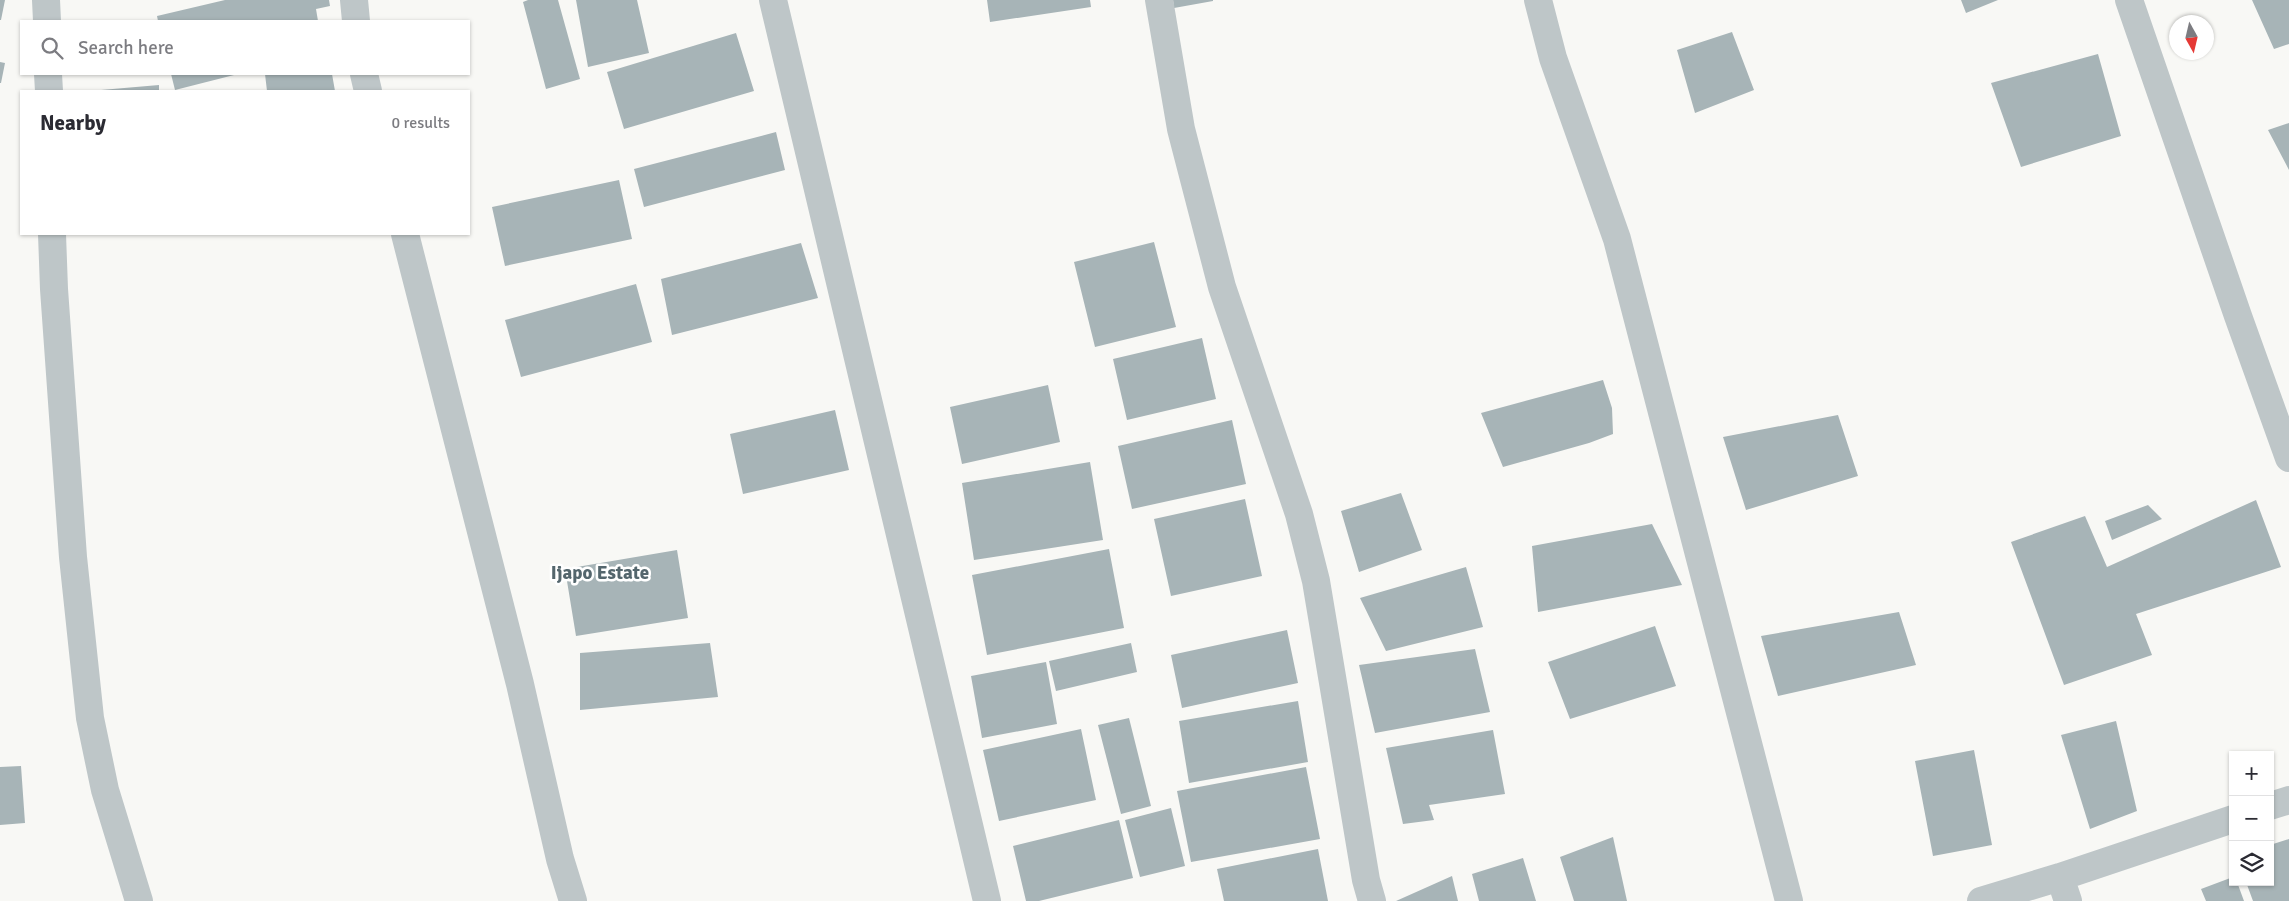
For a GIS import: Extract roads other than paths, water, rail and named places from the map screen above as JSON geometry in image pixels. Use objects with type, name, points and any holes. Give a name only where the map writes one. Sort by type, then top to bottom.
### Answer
[{"type":"street","points":[[46,0],[47,20]]},
{"type":"street","points":[[354,0],[356,20]]},
{"type":"street","points":[[773,0],[988,901]]},
{"type":"street","points":[[1159,0],[1181,129],[1222,287],[1298,514],[1316,581],[1366,880],[1372,901]]},
{"type":"street","points":[[1538,0],[1553,58],[1616,239],[1789,901]]},
{"type":"street","points":[[2128,0],[2289,458]]},
{"type":"street","points":[[48,75],[49,90]]},
{"type":"street","points":[[364,75],[368,90]]},
{"type":"street","points":[[52,235],[54,289],[73,557],[90,718],[104,790],[139,901]]},
{"type":"street","points":[[405,235],[520,684],[560,859],[573,901]]},
{"type":"street","points":[[2274,805],[2289,800]]},
{"type":"street","points":[[1981,901],[2064,889],[2229,821]]},
{"type":"district","name":"Ijapo Estate","points":[[600,573]]}]
